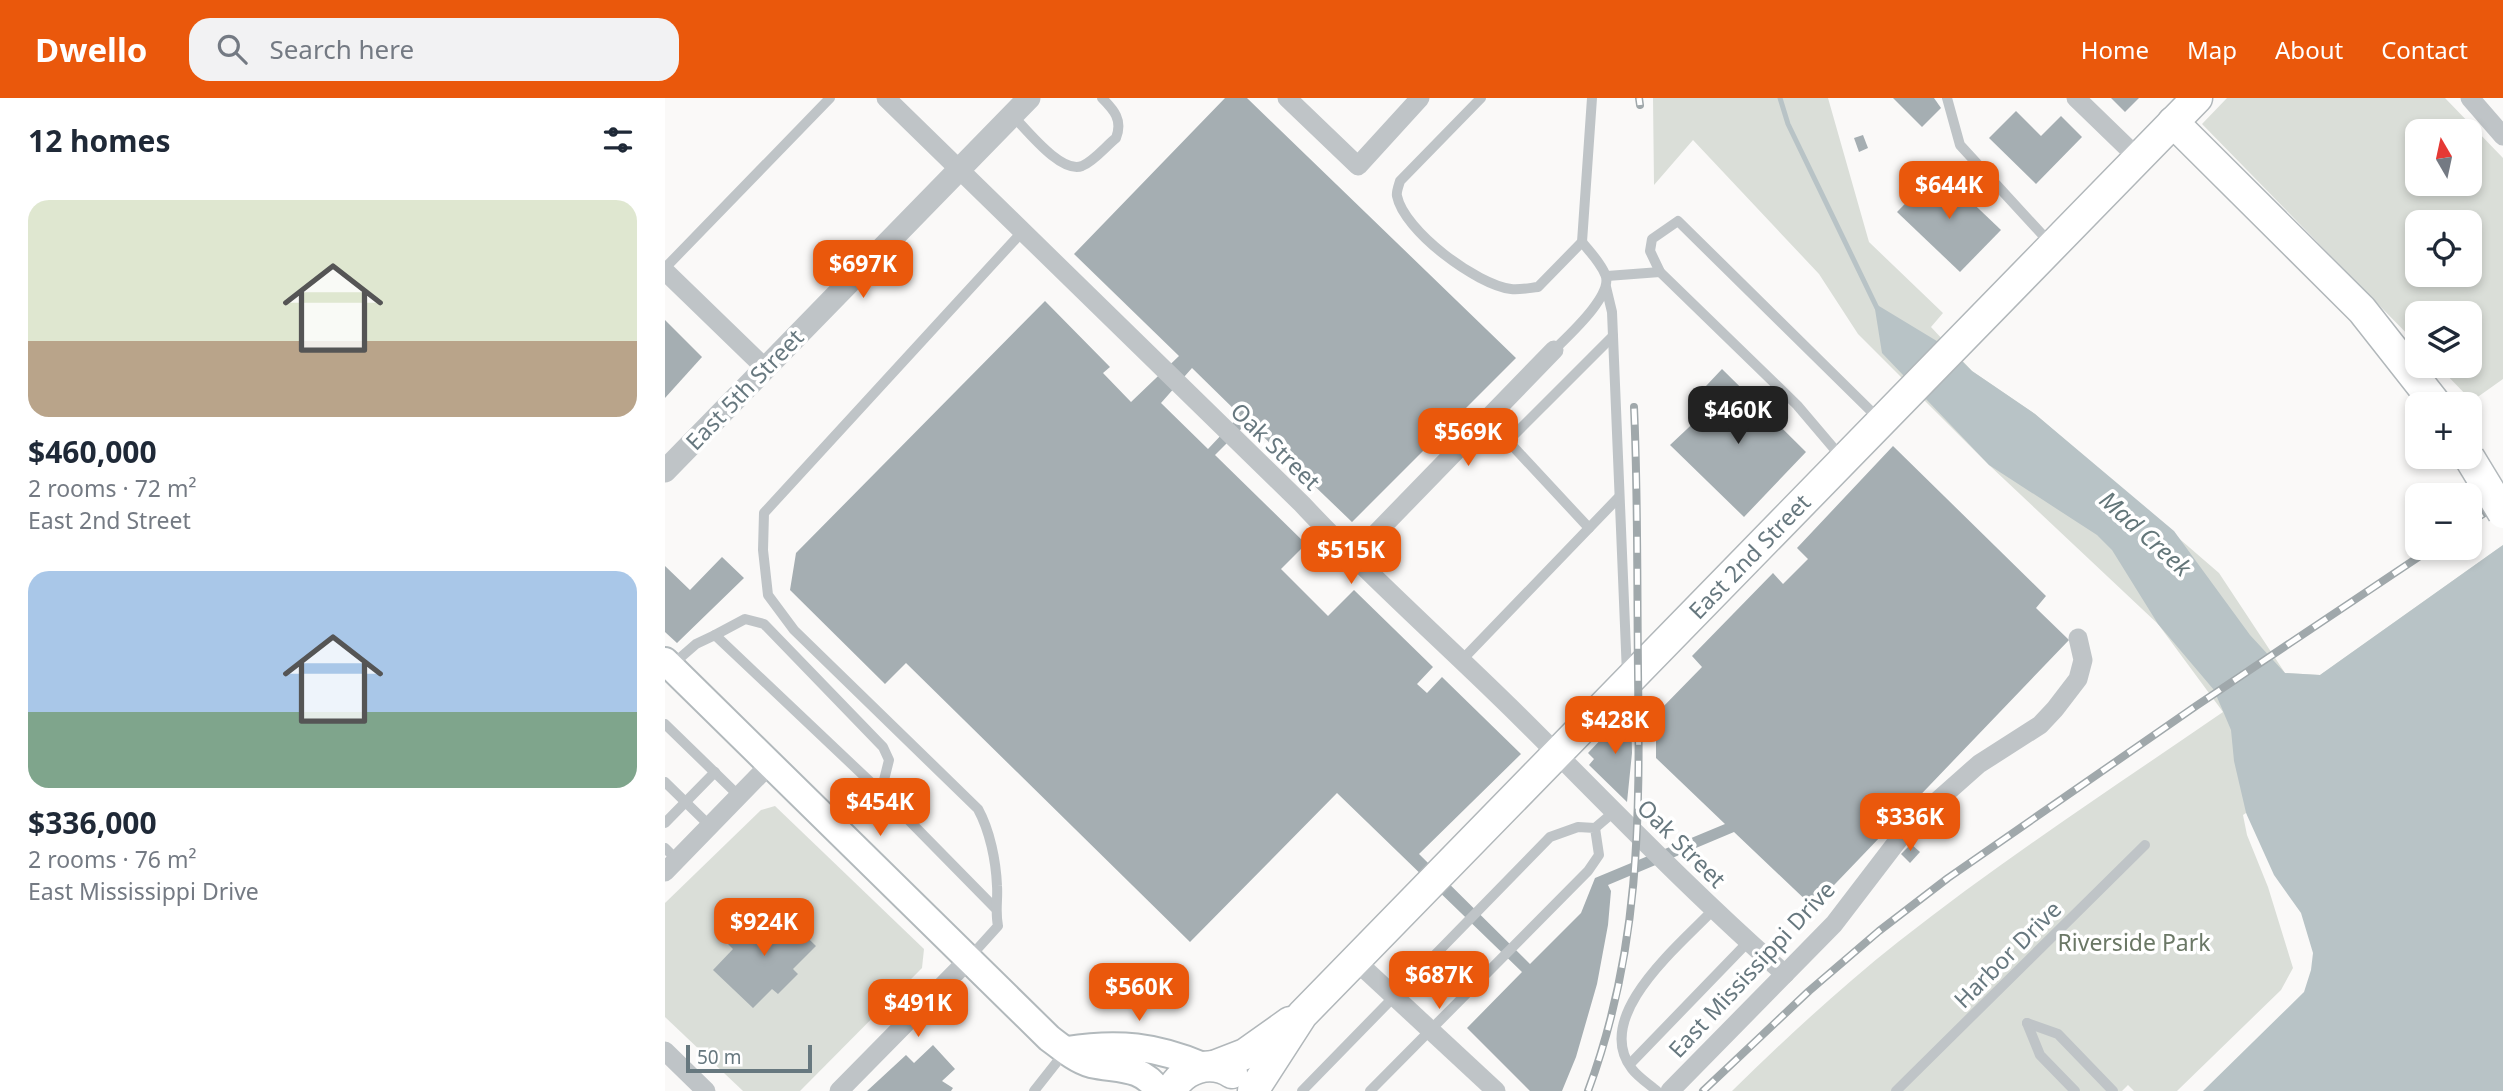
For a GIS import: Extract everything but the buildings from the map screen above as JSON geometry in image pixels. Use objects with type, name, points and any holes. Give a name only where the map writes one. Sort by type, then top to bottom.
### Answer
[{"type":"main road","name":"East 2nd Street","points":[[1253,1091],[1303,1015],[2197,98]]},
{"type":"main road","points":[[2173,122],[2362,310],[2428,392]]},
{"type":"main road","points":[[2476,469],[2503,513]]},
{"type":"main road","points":[[667,666],[771,763],[1049,1038],[1089,1063],[1132,1069],[1146,1075],[1159,1091]]},
{"type":"main road","name":"East 2nd Street","points":[[1171,1091],[1182,1076],[1245,1054],[1278,1028],[1303,1015]]},
{"type":"main road","points":[[1067,1051],[1091,1046],[1153,1048],[1237,1076],[1247,1091]]},
{"type":"street","name":"Oak Street","points":[[886,98],[1714,909],[1785,974]]},
{"type":"street","name":"East 5th Street","points":[[665,470],[1029,98]]},
{"type":"street","points":[[1287,98],[1358,166],[1420,98]]},
{"type":"street","points":[[2076,98],[2138,158]]},
{"type":"street","points":[[2470,98],[2503,136]]},
{"type":"street","points":[[665,270],[765,368]]},
{"type":"street","points":[[1353,557],[1554,350]]},
{"type":"street","name":"East Mississippi Drive","points":[[1670,1091],[1834,924],[1909,826],[1979,764],[2040,725],[2055,709],[2078,678],[2083,660],[2078,638]]},
{"type":"street","points":[[669,860],[710,825],[771,763]]},
{"type":"street","points":[[839,1091],[969,959]]},
{"type":"street","points":[[1356,961],[1496,1091]]},
{"type":"street","points":[[667,1057],[706,1091]]},
{"type":"lane","points":[[665,270],[830,98]]},
{"type":"lane","points":[[1013,115],[1061,163],[1075,167],[1084,165],[1116,138],[1119,131],[1117,113],[1102,98]]},
{"type":"lane","points":[[1482,98],[1400,181],[1397,195],[1404,211],[1431,243],[1468,270],[1510,289],[1538,287],[1582,242]]},
{"type":"lane","points":[[1592,98],[1582,242],[1607,276],[1613,336],[1627,682]]},
{"type":"lane","points":[[1947,98],[1960,145],[2052,246]]},
{"type":"lane","points":[[1843,460],[1797,405],[1660,272],[1650,251],[1651,243],[1678,221],[1881,421]]},
{"type":"lane","points":[[969,959],[998,926],[995,908],[998,888],[985,821],[978,809],[794,630],[768,595],[763,550],[764,513],[1023,232]]},
{"type":"lane","points":[[1607,276],[1660,272]]},
{"type":"lane","points":[[1554,350],[1595,306],[1606,287]]},
{"type":"lane","points":[[1589,528],[1508,442],[1613,336]]},
{"type":"lane","points":[[1461,661],[1618,498]]},
{"type":"lane","points":[[667,666],[695,644],[745,619],[764,624],[883,747],[889,760],[881,792]]},
{"type":"lane","points":[[715,635],[881,792],[995,908]]},
{"type":"lane","points":[[665,724],[739,796]]},
{"type":"lane","points":[[665,824],[715,772]]},
{"type":"lane","points":[[665,782],[710,825]]},
{"type":"lane","points":[[1302,1091],[1550,836],[1578,827],[1594,828],[1615,811]]},
{"type":"lane","points":[[1370,1091],[1588,871],[1599,855],[1594,828]]},
{"type":"lane","name":"Harbor Drive","points":[[1896,1091],[2144,845]]},
{"type":"lane","points":[[1657,1091],[1630,1064],[1623,1041],[1624,1024],[1634,995],[1714,909]]},
{"type":"lane","points":[[1630,1064],[1748,942]]},
{"type":"lane","points":[[2075,1091],[2040,1055],[2027,1023],[2057,1034],[2113,1091]]},
{"type":"lane","points":[[1034,1091],[1067,1051]]},
{"type":"green space","name":"Riverside Park","points":[[1653,98],[1828,98],[1869,242],[1943,313],[1931,327],[1972,371],[2035,414],[2219,573],[2285,673],[2320,675],[2503,545],[2284,993],[2180,1091],[2134,1091],[2128,1085],[2122,1091],[1732,1091],[1813,1014],[1898,942],[2018,853],[2223,712],[2158,624],[1989,465],[1858,334],[1819,274],[1693,140],[1654,185]]},
{"type":"green space","points":[[2227,98],[2445,98],[2465,119],[2405,119],[2405,196],[2482,196],[2482,136],[2503,158],[2503,379],[2482,394],[2463,392],[2450,378],[2482,378],[2482,301],[2405,301],[2405,332],[2202,124]]},
{"type":"green space","points":[[775,806],[924,949],[922,968],[800,1091],[743,1091],[665,1017],[665,903],[761,810]]},
{"type":"water","points":[[1874,303],[1950,349],[1972,371],[2035,414],[2174,531],[2250,635],[2285,673],[2320,675],[2503,545],[2503,1091],[2180,1091],[2284,993],[2296,969],[2251,834],[2234,761],[2231,730],[2214,690],[2158,624],[2112,550],[2097,535],[1989,465],[1882,353]]},
{"type":"pier","points":[[2246,813],[2274,875],[2301,913],[2313,953],[2311,970],[2304,992],[2203,1091],[2177,1091],[2281,990],[2293,968],[2268,887],[2247,835],[2243,815]]},
{"type":"waterway","name":"Mad Creek","points":[[1780,98],[1788,124],[1877,308]]},
{"type":"railway","points":[[1639,98],[1640,105]]},
{"type":"railway","points":[[1588,1091],[1618,987],[1627,936],[1637,832],[1639,726],[1634,407]]},
{"type":"railway","points":[[2482,515],[2503,501]]},
{"type":"railway","points":[[1703,1091],[1809,991],[1879,931],[1948,878],[2196,706],[2414,560]]}]
